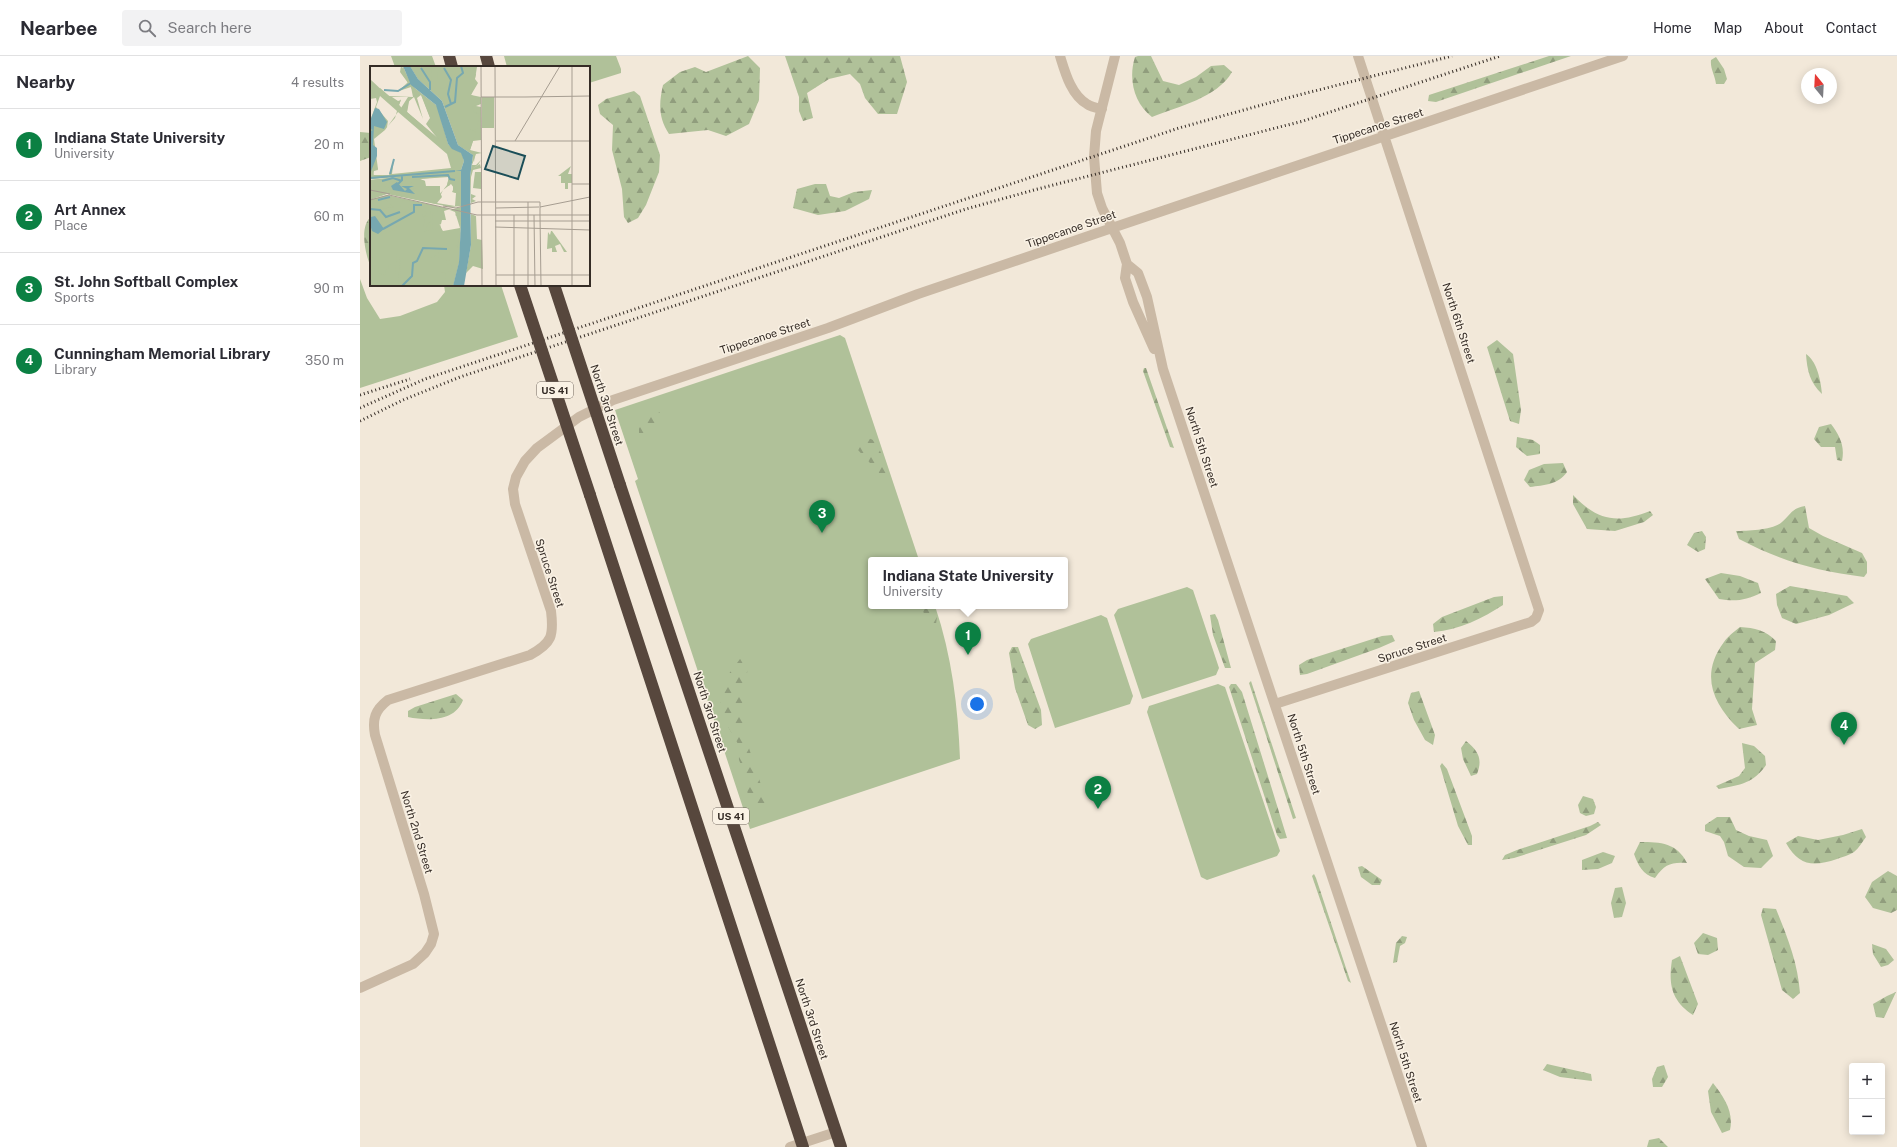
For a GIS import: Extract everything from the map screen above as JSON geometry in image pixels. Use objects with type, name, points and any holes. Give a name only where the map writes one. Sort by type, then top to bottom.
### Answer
[{"type":"highway","points":[[449,56],[452,66]]},
{"type":"highway","points":[[486,56],[489,66]]},
{"type":"highway","name":"US 41","points":[[520,286],[802,1145]]},
{"type":"highway","name":"North 3rd Street","points":[[554,286],[841,1147]]},
{"type":"street","points":[[1060,56],[1067,77],[1080,99],[1087,104],[1102,109]]},
{"type":"street","name":"North 5th Street","points":[[1115,56],[1096,131],[1094,147],[1097,193],[1102,208],[1120,243],[1127,264],[1124,278],[1163,369],[1422,1147]]},
{"type":"street","name":"North 6th Street","points":[[1358,56],[1536,598]]},
{"type":"street","name":"Tippecanoe Street","points":[[537,448],[579,417],[613,400],[828,328],[918,294],[1623,56]]},
{"type":"street","name":"North 5th Street","points":[[1127,264],[1138,273],[1147,298],[1163,369]]},
{"type":"street","name":"Spruce Street","points":[[374,716],[378,708],[388,700],[530,655],[548,643],[553,625],[551,611],[515,504],[513,489],[516,477],[525,461],[537,448]]},
{"type":"street","name":"Spruce Street","points":[[1275,704],[1531,622],[1538,615],[1539,610],[1536,598]]},
{"type":"street","name":"North 2nd Street","points":[[360,988],[413,964],[425,953],[431,944],[434,934],[432,922],[375,735],[373,723],[374,716]]},
{"type":"street","points":[[790,1147],[802,1145],[836,1132]]},
{"type":"green space","points":[[391,56],[432,56],[436,66],[395,66]]},
{"type":"green space","points":[[504,56],[616,56],[621,73],[590,83],[590,66],[507,66]]},
{"type":"green space","points":[[748,56],[760,68],[759,100],[749,124],[726,136],[708,130],[669,134],[665,128],[660,110],[663,85],[680,72],[695,67],[706,72]]},
{"type":"green space","points":[[785,56],[900,56],[907,82],[897,114],[878,114],[865,98],[860,84],[850,74],[829,79],[807,93],[813,118],[803,121],[799,111],[799,97]]},
{"type":"green space","points":[[1151,56],[1163,81],[1179,85],[1196,77],[1211,66],[1224,65],[1232,72],[1225,81],[1207,95],[1152,117],[1141,105],[1134,90],[1132,74],[1133,65],[1135,57]]},
{"type":"green space","points":[[1549,56],[1571,56],[1436,102],[1428,101],[1429,95]]},
{"type":"green space","points":[[1716,57],[1724,69],[1727,79],[1724,84],[1716,84],[1711,60]]},
{"type":"green space","points":[[634,91],[640,96],[660,155],[659,172],[646,205],[638,218],[628,223],[624,217],[622,189],[612,150],[613,125],[600,114],[598,105],[606,99]]},
{"type":"green space","points":[[360,132],[370,133],[370,157],[360,161]]},
{"type":"green space","points":[[815,184],[826,184],[830,196],[839,198],[854,192],[872,190],[869,199],[845,211],[818,215],[793,208],[797,189]]},
{"type":"green space","points":[[370,218],[370,264],[366,254],[364,239],[365,226]]},
{"type":"green space","points":[[360,279],[367,298],[380,319],[400,316],[437,302],[445,292],[444,286],[501,286],[518,337],[360,388]]},
{"type":"green space","points":[[840,335],[845,338],[918,557],[868,557],[868,609],[936,609],[950,663],[958,720],[960,759],[750,829],[635,481],[638,479],[615,410]]},
{"type":"green space","points":[[1497,340],[1513,354],[1521,410],[1519,424],[1510,421],[1487,347]]},
{"type":"green space","points":[[1806,354],[1816,366],[1821,383],[1822,394],[1810,376]]},
{"type":"green space","points":[[1144,368],[1146,368],[1174,448],[1170,447],[1143,371]]},
{"type":"green space","points":[[657,409],[664,419],[651,431],[642,436],[639,433],[639,421],[645,411]]},
{"type":"green space","points":[[1831,424],[1841,441],[1843,451],[1842,461],[1837,460],[1835,447],[1821,447],[1814,439],[1819,427]]},
{"type":"green space","points":[[1517,437],[1533,440],[1540,445],[1540,454],[1527,456],[1516,447]]},
{"type":"green space","points":[[868,438],[876,441],[890,475],[888,483],[882,479],[876,467],[870,463],[858,450],[862,441]]},
{"type":"green space","points":[[1563,463],[1567,472],[1555,482],[1530,487],[1524,480],[1529,470],[1544,464]]},
{"type":"green space","points":[[1573,495],[1591,510],[1608,518],[1628,518],[1650,511],[1653,515],[1644,522],[1615,531],[1587,529],[1573,504]]},
{"type":"green space","points":[[1805,506],[1809,528],[1823,536],[1862,553],[1867,562],[1867,573],[1864,577],[1830,572],[1799,564],[1754,547],[1739,539],[1736,531],[1760,530],[1773,527],[1782,522],[1794,510]]},
{"type":"green space","points":[[1702,531],[1706,537],[1705,549],[1698,552],[1687,545],[1694,533]]},
{"type":"green space","points":[[1721,573],[1740,576],[1758,583],[1761,593],[1741,600],[1719,599],[1705,579]]},
{"type":"green space","points":[[1790,586],[1847,596],[1854,603],[1829,615],[1796,624],[1782,618],[1777,605],[1776,594]]},
{"type":"green space","points":[[1187,587],[1193,590],[1219,668],[1216,675],[1142,699],[1114,615],[1118,609]]},
{"type":"green space","points":[[1503,596],[1503,605],[1470,623],[1453,629],[1434,632],[1433,624],[1442,617],[1494,597]]},
{"type":"green space","points":[[922,609],[933,609],[937,617],[936,624],[932,626],[927,621]]},
{"type":"green space","points":[[1215,614],[1231,668],[1225,668],[1213,635],[1210,615]]},
{"type":"green space","points":[[1101,615],[1107,618],[1133,696],[1130,704],[1055,728],[1028,644],[1031,639]]},
{"type":"green space","points":[[1740,627],[1760,630],[1768,634],[1776,641],[1775,650],[1755,663],[1752,709],[1757,725],[1739,729],[1722,709],[1716,698],[1712,688],[1711,677],[1712,665],[1717,654],[1726,640]]},
{"type":"green space","points":[[1392,635],[1395,641],[1379,648],[1307,674],[1300,675],[1299,665],[1307,660],[1382,636]]},
{"type":"green space","points":[[1012,647],[1018,647],[1041,710],[1042,725],[1035,729],[1028,725],[1015,688],[1009,653]]},
{"type":"green space","points":[[740,659],[749,660],[742,706],[745,736],[766,800],[767,808],[764,816],[749,801],[747,790],[748,781],[739,760],[738,744],[723,718],[720,701],[725,679]]},
{"type":"green space","points":[[1251,681],[1296,818],[1293,819],[1249,683]]},
{"type":"green space","points":[[1218,684],[1225,687],[1280,851],[1277,856],[1207,880],[1201,877],[1147,712],[1149,706]]},
{"type":"green space","points":[[1231,684],[1236,684],[1242,692],[1287,838],[1280,839],[1277,835],[1229,687]]},
{"type":"green space","points":[[1419,691],[1435,735],[1433,745],[1425,740],[1414,720],[1408,703],[1411,693]]},
{"type":"green space","points":[[456,694],[463,700],[454,712],[447,716],[432,719],[408,717],[408,711],[415,707]]},
{"type":"green space","points":[[1466,741],[1474,748],[1478,755],[1480,764],[1477,774],[1471,776],[1463,759],[1461,748]]},
{"type":"green space","points":[[1742,743],[1754,746],[1765,756],[1766,765],[1757,776],[1746,782],[1719,789],[1716,786],[1739,776],[1745,768]]},
{"type":"green space","points":[[1442,763],[1447,769],[1472,836],[1472,845],[1468,845],[1458,826],[1440,766]]},
{"type":"green space","points":[[1583,796],[1593,799],[1596,807],[1594,814],[1586,816],[1580,813],[1578,805]]},
{"type":"green space","points":[[1717,817],[1730,817],[1736,830],[1749,836],[1767,840],[1773,856],[1761,868],[1744,867],[1728,856],[1724,842],[1720,836],[1705,831],[1705,825]]},
{"type":"green space","points":[[1598,822],[1601,825],[1586,835],[1514,858],[1502,860],[1505,855],[1517,850]]},
{"type":"green space","points":[[1862,829],[1866,837],[1854,852],[1828,862],[1814,864],[1807,863],[1796,856],[1786,843],[1798,836],[1818,840],[1843,835]]},
{"type":"green space","points":[[1640,842],[1655,842],[1668,845],[1678,851],[1687,863],[1669,865],[1665,867],[1655,878],[1651,877],[1644,872],[1637,862],[1634,854]]},
{"type":"green space","points":[[1603,852],[1615,856],[1612,863],[1598,869],[1582,870],[1582,860]]},
{"type":"green space","points":[[1362,866],[1382,880],[1380,885],[1372,885],[1361,877],[1358,867]]},
{"type":"green space","points":[[1888,871],[1897,876],[1897,910],[1891,913],[1873,908],[1865,897],[1872,882]]},
{"type":"green space","points":[[1314,874],[1351,983],[1348,981],[1312,876]]},
{"type":"green space","points":[[1622,887],[1626,903],[1622,917],[1614,918],[1611,903],[1615,888]]},
{"type":"green space","points":[[1763,908],[1776,909],[1791,950],[1797,971],[1800,993],[1793,999],[1782,990],[1761,915]]},
{"type":"green space","points":[[1703,933],[1717,938],[1718,950],[1708,955],[1698,954],[1694,943]]},
{"type":"green space","points":[[1402,936],[1407,937],[1405,943],[1400,946],[1397,962],[1393,963],[1396,943]]},
{"type":"green space","points":[[1872,944],[1886,949],[1894,960],[1888,965],[1881,967],[1873,954]]},
{"type":"green space","points":[[1680,956],[1698,1004],[1693,1015],[1680,1004],[1671,985],[1672,960]]},
{"type":"green space","points":[[1896,992],[1884,1018],[1876,1017],[1873,1004]]},
{"type":"green space","points":[[1547,1064],[1591,1074],[1592,1081],[1560,1077],[1543,1070]]},
{"type":"green space","points":[[1664,1065],[1668,1077],[1662,1087],[1653,1087],[1652,1079],[1657,1067]]},
{"type":"green space","points":[[1713,1083],[1724,1099],[1731,1117],[1730,1130],[1722,1133],[1711,1112],[1708,1091]]},
{"type":"green space","points":[[1659,1138],[1668,1147],[1647,1147],[1649,1140]]},
{"type":"railway","points":[[360,408],[425,379],[1179,128],[1287,98],[1452,56]]},
{"type":"railway","points":[[360,421],[403,400],[460,377],[966,209],[1034,190],[1303,121],[1500,56]]},
{"type":"railway","points":[[360,395],[410,379]]},
{"type":"place","name":"St. John Softball Complex","points":[[822,533]]},
{"type":"place","name":"Indiana State University","points":[[968,655]]},
{"type":"place","name":"Cunningham Memorial Library","points":[[1844,745]]},
{"type":"place","name":"Art Annex","points":[[1098,809]]}]
